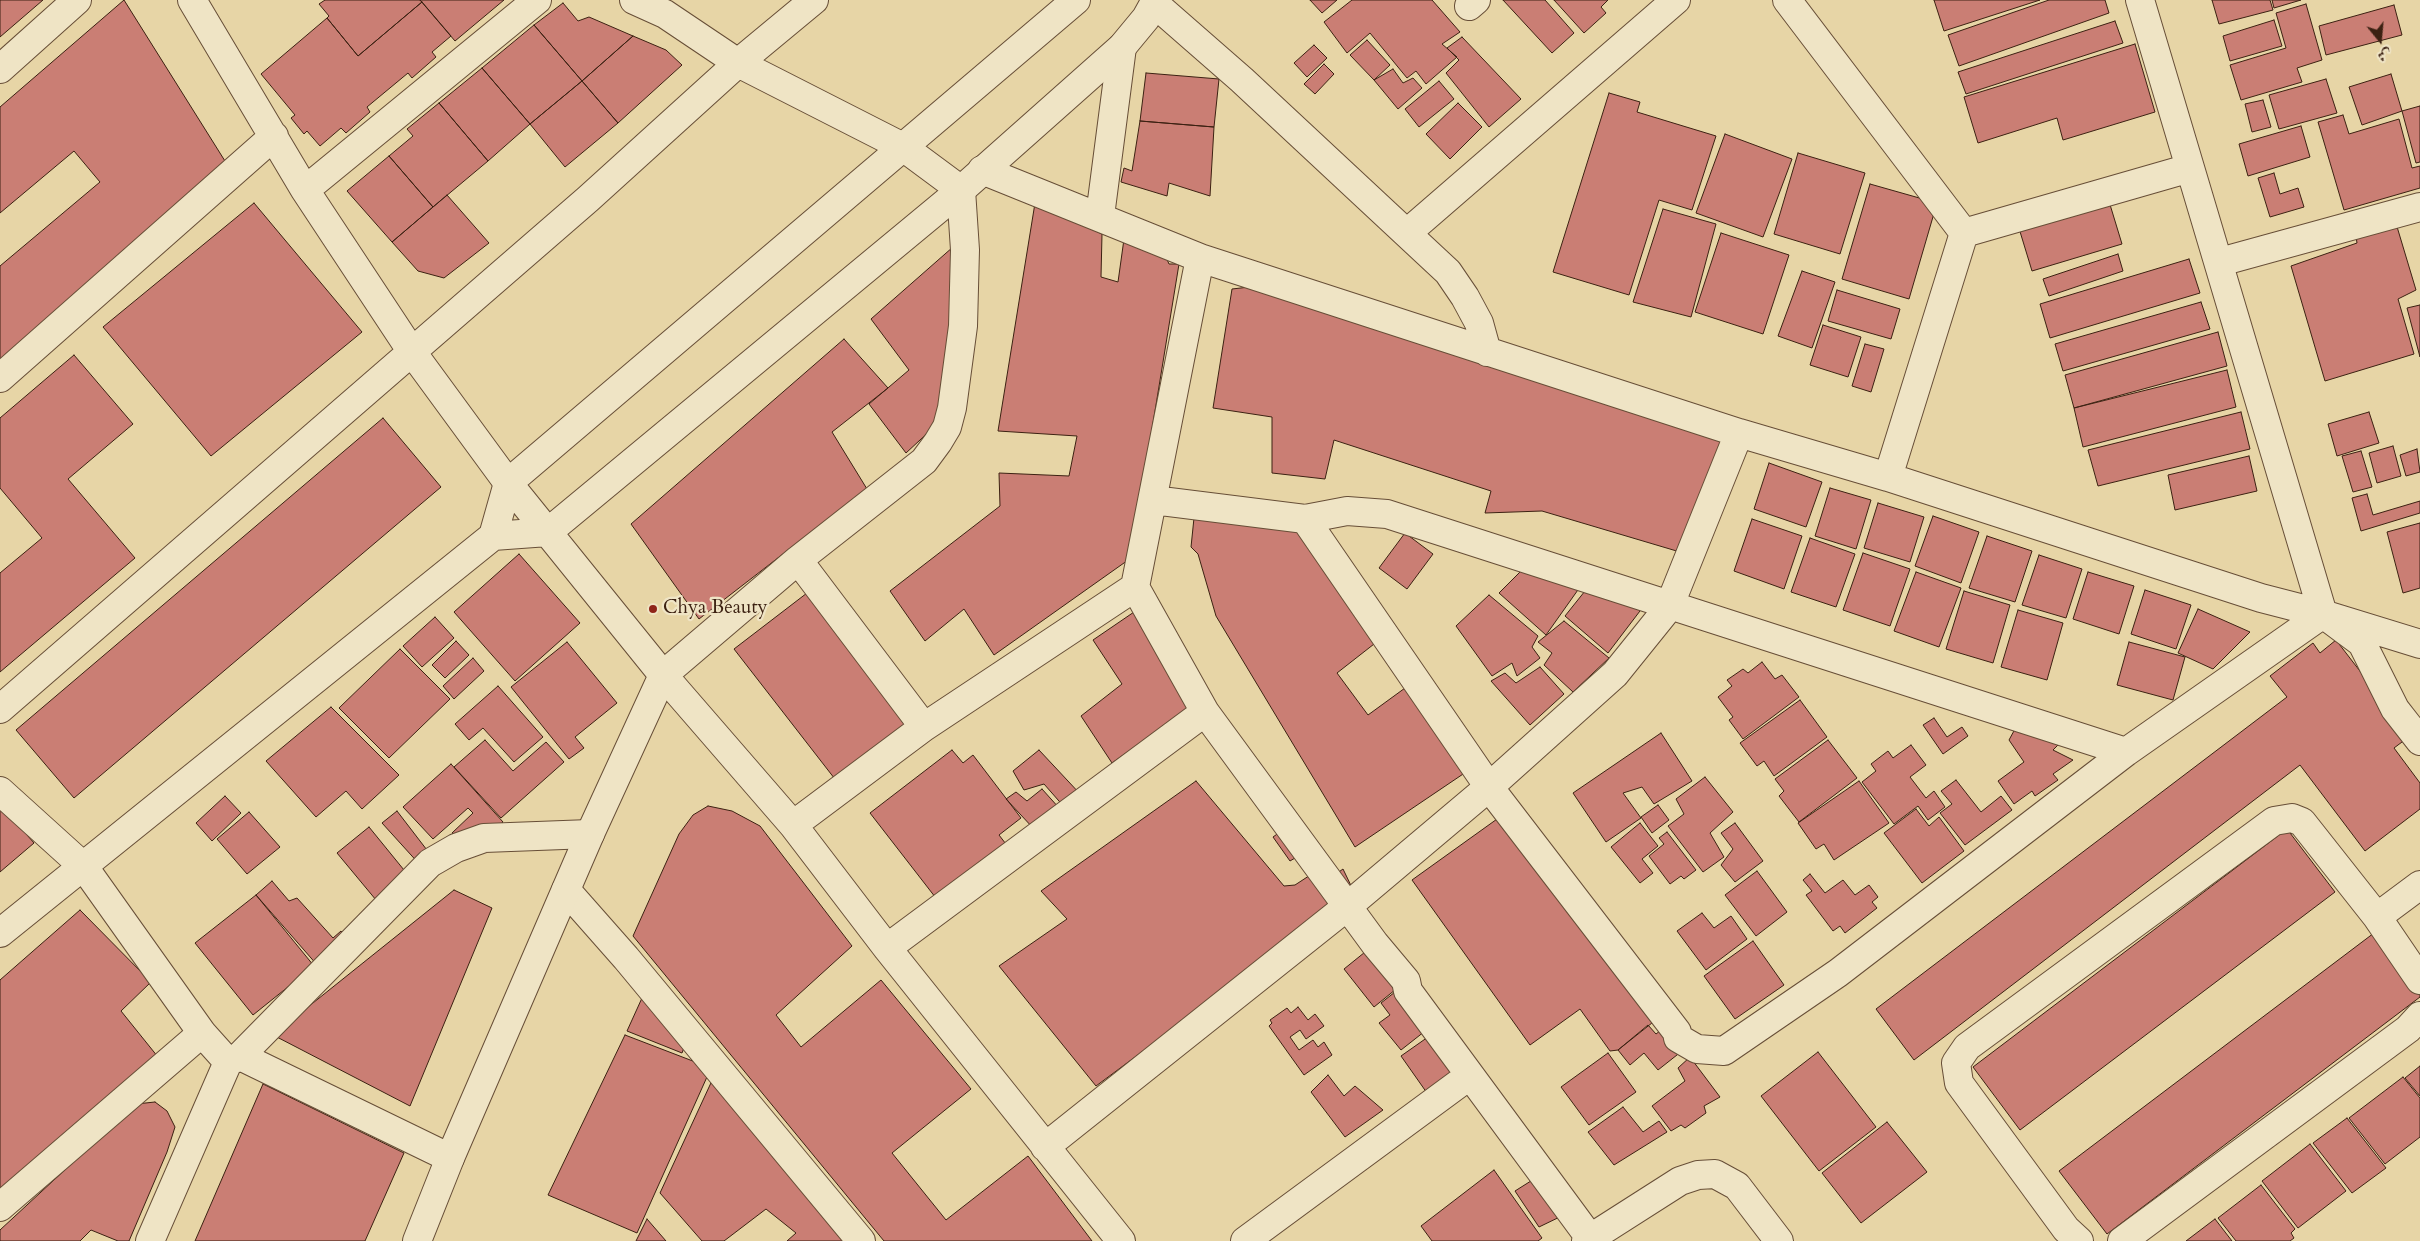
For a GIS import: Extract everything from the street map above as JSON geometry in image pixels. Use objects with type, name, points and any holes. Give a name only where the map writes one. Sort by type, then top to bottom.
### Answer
[{"type":"street","points":[[0,70],[78,0]]},
{"type":"street","points":[[192,0],[305,190],[412,352],[508,483],[663,674],[793,824],[888,948],[1121,1241]]},
{"type":"street","points":[[305,190],[537,0]]},
{"type":"street","points":[[417,1241],[450,1158],[590,834],[663,674],[798,560],[924,460],[946,427],[952,408],[963,326],[965,250],[961,190],[903,147],[738,63],[665,7],[634,0]]},
{"type":"street","points":[[0,709],[588,199],[738,63],[814,0]]},
{"type":"street","points":[[494,536],[508,483],[1076,0]]},
{"type":"street","points":[[1787,0],[1964,233]]},
{"type":"street","points":[[2140,0],[2220,262],[2323,614],[2362,643],[2395,709],[2420,741]]},
{"type":"street","points":[[0,933],[494,536],[548,532],[961,190],[1122,47],[1155,2],[1242,80],[1448,272],[1465,297],[1479,323],[1487,352]]},
{"type":"street","points":[[1407,234],[1665,3]]},
{"type":"street","points":[[1100,216],[1122,47]]},
{"type":"street","points":[[0,378],[274,136]]},
{"type":"street","points":[[1964,233],[2190,168]]},
{"type":"street","points":[[982,170],[1100,216],[1200,258],[1739,433],[1888,477],[2244,593],[2323,614],[2420,644]]},
{"type":"street","points":[[2220,262],[2420,207]]},
{"type":"street","points":[[1888,477],[1964,233]]},
{"type":"street","points":[[1200,258],[1135,587],[1205,712],[1349,905],[1375,944],[1406,981],[1408,991],[1588,1240],[1680,1182],[1698,1175],[1715,1174],[1737,1186],[1779,1241]]},
{"type":"street","points":[[1045,1147],[1349,905],[1489,787],[1615,674],[1668,606],[1739,433]]},
{"type":"street","points":[[1153,500],[1306,519],[1347,511],[1387,514],[2126,752]]},
{"type":"street","points":[[1306,519],[1489,787],[1676,1032],[1678,1038],[1698,1049],[1724,1051],[1838,972],[2126,752],[2323,614]]},
{"type":"street","points":[[798,560],[924,727]]},
{"type":"street","points":[[793,824],[924,727],[1135,587]]},
{"type":"street","points":[[888,948],[1205,712]]},
{"type":"street","points":[[0,790],[84,867],[202,1034],[234,1059],[450,1158]]},
{"type":"street","points":[[2079,1241],[2066,1229],[1959,1083],[1956,1063],[1967,1047],[2274,821],[2292,818],[2302,822],[2377,917],[2420,980]]},
{"type":"street","points":[[150,1241],[234,1059],[430,863],[456,848],[484,838],[590,834]]},
{"type":"street","points":[[2377,917],[2420,885]]},
{"type":"street","points":[[566,890],[626,958],[861,1241]]},
{"type":"street","points":[[2122,1241],[2408,1029],[2420,1016]]},
{"type":"street","points":[[0,1207],[202,1034]]},
{"type":"street","points":[[1245,1241],[1469,1076]]},
{"type":"building","points":[[0,0],[43,0],[0,37]]},
{"type":"building","points":[[124,0],[230,169],[0,368],[0,266],[100,182],[74,151],[0,213],[0,107]]},
{"type":"building","points":[[325,0],[420,0],[422,2],[358,56],[327,18],[329,16],[319,4]]},
{"type":"building","points":[[420,0],[504,0],[455,41]]},
{"type":"building","points":[[1310,0],[1337,0],[1322,13]]},
{"type":"building","points":[[1352,0],[1432,0],[1460,32],[1442,44],[1457,57],[1426,84],[1416,71],[1407,78],[1370,33],[1347,53],[1324,22]]},
{"type":"building","points":[[1503,0],[1545,0],[1574,33],[1552,53]]},
{"type":"building","points":[[1554,0],[1608,0],[1601,7],[1606,13],[1584,33]]},
{"type":"building","points":[[1934,0],[2040,0],[1944,31]]},
{"type":"building","points":[[2049,0],[2105,0],[2109,13],[1959,66],[1948,35]]},
{"type":"building","points":[[2212,0],[2270,0],[2273,10],[2219,24]]},
{"type":"building","points":[[2272,0],[2301,0],[2274,8]]},
{"type":"building","points":[[422,2],[451,36],[432,52],[436,57],[412,78],[408,73],[367,107],[370,112],[346,133],[341,128],[320,146],[307,131],[304,134],[291,118],[295,115],[261,74],[327,18],[358,56]]},
{"type":"building","points":[[563,3],[578,21],[589,17],[633,36],[582,81],[534,25]]},
{"type":"building","points":[[2306,4],[2322,60],[2297,68],[2302,82],[2241,100],[2230,65],[2286,48],[2276,13]]},
{"type":"building","points":[[2394,5],[2402,35],[2326,55],[2319,26]]},
{"type":"building","points":[[2274,20],[2282,46],[2230,61],[2223,36]]},
{"type":"building","points":[[2115,21],[2123,43],[1966,94],[1958,72]]},
{"type":"building","points":[[534,25],[582,81],[530,124],[482,68]]},
{"type":"building","points":[[633,36],[666,50],[682,65],[618,123],[582,81]]},
{"type":"building","points":[[1462,37],[1521,99],[1489,127],[1446,73],[1459,60],[1447,48]]},
{"type":"building","points":[[1367,40],[1390,65],[1374,80],[1350,55]]},
{"type":"building","points":[[2135,44],[2155,112],[2063,140],[2057,118],[1978,143],[1964,97]]},
{"type":"building","points":[[1314,45],[1327,58],[1307,77],[1294,63]]},
{"type":"building","points":[[1324,64],[1334,74],[1315,94],[1304,84]]},
{"type":"building","points":[[482,68],[530,124],[488,161],[439,103]]},
{"type":"building","points":[[1393,69],[1403,83],[1413,78],[1422,88],[1398,109],[1374,80]]},
{"type":"building","points":[[1146,73],[1219,79],[1214,127],[1140,121]]},
{"type":"building","points":[[2391,74],[2402,111],[2362,125],[2349,87]]},
{"type":"building","points":[[2326,79],[2337,113],[2279,129],[2269,95]]},
{"type":"building","points":[[582,81],[618,123],[565,167],[530,124]]},
{"type":"building","points":[[1439,81],[1454,99],[1419,127],[1405,109]]},
{"type":"building","points":[[1609,93],[1640,102],[1637,112],[1716,136],[1692,210],[1659,200],[1629,295],[1553,272]]},
{"type":"building","points":[[2263,100],[2271,127],[2252,132],[2245,104]]},
{"type":"building","points":[[439,103],[488,161],[433,207],[389,156],[413,136],[407,129]]},
{"type":"building","points":[[1458,103],[1482,127],[1450,159],[1426,134]]},
{"type":"building","points":[[2420,106],[2420,162],[2416,163],[2402,111]]},
{"type":"building","points":[[2343,115],[2349,134],[2399,119],[2412,168],[2420,166],[2420,188],[2344,210],[2318,122]]},
{"type":"building","points":[[1140,121],[1214,127],[1210,196],[1169,183],[1167,196],[1121,182],[1124,168],[1132,171]]},
{"type":"building","points":[[2301,126],[2310,157],[2248,176],[2239,144]]},
{"type":"building","points":[[1725,134],[1792,159],[1763,237],[1696,213]]},
{"type":"building","points":[[1798,153],[1865,173],[1840,254],[1774,234]]},
{"type":"building","points":[[389,156],[433,207],[392,242],[347,191]]},
{"type":"building","points":[[2274,173],[2280,194],[2298,188],[2304,207],[2270,217],[2258,178]]},
{"type":"building","points":[[1870,184],[1937,203],[1909,299],[1842,279]]},
{"type":"building","points":[[447,195],[489,243],[444,278],[418,271],[392,242]]},
{"type":"building","points":[[2108,198],[2122,244],[2032,271],[2018,225]]},
{"type":"building","points":[[254,203],[362,332],[211,456],[103,327]]},
{"type":"building","points":[[1035,203],[1102,234],[1101,277],[1118,282],[1124,239],[1162,248],[1169,264],[1179,264],[1131,558],[994,655],[964,609],[925,641],[890,591],[1000,506],[999,473],[1069,476],[1077,436],[998,431]]},
{"type":"building","points":[[1663,209],[1716,224],[1691,317],[1633,302]]},
{"type":"building","points":[[2395,220],[2416,290],[2398,299],[2414,354],[2325,381],[2291,266],[2357,243],[2355,230]]},
{"type":"building","points":[[1721,233],[1789,255],[1763,334],[1695,312]]},
{"type":"building","points":[[953,247],[962,401],[906,453],[869,404],[909,370],[871,319]]},
{"type":"building","points":[[2118,254],[2123,271],[2049,296],[2043,279]]},
{"type":"building","points":[[2189,259],[2200,293],[2050,338],[2040,304]]},
{"type":"building","points":[[1802,271],[1835,282],[1812,348],[1778,336]]},
{"type":"building","points":[[1258,286],[1726,441],[1680,552],[1542,511],[1485,513],[1491,491],[1334,440],[1325,479],[1272,473],[1272,417],[1213,408],[1232,289]]},
{"type":"building","points":[[1837,290],[1900,309],[1891,339],[1828,321]]},
{"type":"building","points":[[2201,302],[2210,329],[2063,371],[2055,344]]},
{"type":"building","points":[[2420,305],[2420,357],[2407,308]]},
{"type":"building","points":[[1823,325],[1861,337],[1848,377],[1810,365]]},
{"type":"building","points":[[2218,332],[2227,366],[2074,408],[2065,375]]},
{"type":"building","points":[[844,339],[888,388],[832,432],[867,489],[699,619],[631,524]]},
{"type":"building","points":[[1865,344],[1884,349],[1871,392],[1852,386]]},
{"type":"building","points":[[74,355],[133,424],[68,479],[135,558],[0,672],[0,573],[42,538],[0,488],[0,418]]},
{"type":"building","points":[[2227,370],[2236,407],[2083,447],[2074,408]]},
{"type":"building","points":[[2241,412],[2250,449],[2098,486],[2088,450]]},
{"type":"building","points":[[2369,412],[2379,443],[2337,456],[2328,424]]},
{"type":"building","points":[[383,418],[441,487],[74,798],[16,730]]},
{"type":"building","points":[[2393,446],[2401,476],[2377,483],[2369,453]]},
{"type":"building","points":[[2417,449],[2420,472],[2406,476],[2400,455]]},
{"type":"building","points":[[2361,451],[2372,487],[2353,492],[2342,456]]},
{"type":"building","points":[[2249,456],[2257,491],[2175,510],[2168,475]]},
{"type":"building","points":[[1769,463],[1822,482],[1806,527],[1754,509]]},
{"type":"building","points":[[1830,488],[1871,500],[1856,549],[1815,536]]},
{"type":"building","points":[[2367,494],[2373,515],[2420,501],[2420,513],[2361,531],[2352,498]]},
{"type":"building","points":[[1878,503],[1924,517],[1910,562],[1864,548]]},
{"type":"building","points":[[1933,516],[1979,532],[1961,583],[1915,566]]},
{"type":"building","points":[[1194,518],[1330,535],[1383,637],[1337,673],[1368,715],[1416,680],[1472,768],[1355,847],[1216,616],[1198,554],[1191,547]]},
{"type":"building","points":[[1752,519],[1802,536],[1784,589],[1734,571]]},
{"type":"building","points":[[2420,523],[2420,588],[2403,593],[2387,532]]},
{"type":"building","points":[[1405,533],[1433,554],[1407,589],[1379,568]]},
{"type":"building","points":[[1987,536],[2032,551],[2015,602],[1969,588]]},
{"type":"building","points":[[1810,538],[1855,554],[1836,607],[1791,592]]},
{"type":"building","points":[[1863,553],[1910,569],[1890,626],[1843,610]]},
{"type":"building","points":[[519,554],[580,623],[515,681],[454,612]]},
{"type":"building","points":[[2039,555],[2082,569],[2066,618],[2022,605]]},
{"type":"building","points":[[1525,567],[1580,587],[1546,635],[1499,593]]},
{"type":"building","points":[[1916,572],[1961,588],[1939,647],[1894,631]]},
{"type":"building","points":[[2088,572],[2134,586],[2119,634],[2073,619]]},
{"type":"building","points":[[824,580],[929,713],[838,783],[734,649]]},
{"type":"building","points":[[1589,586],[1643,607],[1608,653],[1565,616]]},
{"type":"building","points":[[2145,590],[2191,605],[2176,649],[2131,634]]},
{"type":"building","points":[[1964,591],[2010,605],[1993,663],[1946,649]]},
{"type":"building","points":[[1489,595],[1538,636],[1532,647],[1540,658],[1517,676],[1512,663],[1492,676],[1456,626]]},
{"type":"building","points":[[2198,609],[2250,632],[2213,669],[2178,653]]},
{"type":"building","points":[[1137,610],[1203,699],[1112,763],[1081,716],[1122,684],[1093,640]]},
{"type":"building","points":[[2018,610],[2063,623],[2047,680],[2001,667]]},
{"type":"building","points":[[435,617],[454,638],[422,667],[403,646]]},
{"type":"building","points":[[1564,621],[1609,658],[1573,692],[1544,665],[1552,653],[1538,642]]},
{"type":"building","points":[[2336,640],[2410,736],[2394,748],[2420,783],[2420,809],[2365,851],[2300,765],[1914,1060],[1876,1009],[2287,697],[2270,676],[2313,643],[2320,653]]},
{"type":"building","points":[[456,641],[469,655],[445,678],[432,665]]},
{"type":"building","points":[[567,642],[617,703],[575,737],[584,748],[569,759],[511,687]]},
{"type":"building","points":[[2129,642],[2185,657],[2173,700],[2117,685]]},
{"type":"building","points":[[400,649],[450,699],[389,758],[339,708]]},
{"type":"building","points":[[473,658],[484,671],[454,699],[443,686]]},
{"type":"building","points":[[1762,662],[1775,679],[1782,675],[1799,697],[1743,739],[1729,720],[1733,717],[1718,697],[1732,686],[1727,680],[1743,669],[1748,673]]},
{"type":"building","points":[[1540,667],[1564,694],[1530,725],[1491,681],[1505,673],[1516,683]]},
{"type":"building","points":[[498,686],[543,737],[514,762],[483,728],[469,740],[455,724]]},
{"type":"building","points":[[1800,700],[1827,737],[1774,776],[1764,761],[1757,766],[1740,743]]},
{"type":"building","points":[[331,707],[399,775],[362,809],[346,791],[316,817],[266,761]]},
{"type":"building","points":[[1934,718],[1947,737],[1962,727],[1968,736],[1943,754],[1923,725]]},
{"type":"building","points":[[2015,729],[2021,733],[2023,729],[2062,741],[2053,750],[2073,760],[2053,774],[2058,780],[2035,796],[2032,791],[2014,804],[1998,781],[2024,762],[2009,740]]},
{"type":"building","points":[[1661,733],[1692,781],[1654,804],[1642,787],[1623,793],[1641,818],[1606,842],[1573,793]]},
{"type":"building","points":[[485,740],[513,771],[546,742],[564,762],[501,818],[454,767]]},
{"type":"building","points":[[1828,740],[1857,778],[1799,822],[1779,796],[1784,791],[1775,779]]},
{"type":"building","points":[[1911,745],[1926,765],[1910,777],[1926,798],[1934,791],[1945,807],[1928,820],[1918,806],[1894,824],[1862,782],[1876,771],[1871,764],[1888,751],[1893,758]]},
{"type":"building","points":[[952,750],[963,763],[973,755],[1021,818],[999,835],[1009,848],[939,902],[870,813]]},
{"type":"building","points":[[1039,750],[1082,796],[1066,809],[1044,784],[1024,790],[1013,771]]},
{"type":"building","points":[[451,764],[503,822],[469,852],[452,833],[473,813],[468,808],[433,839],[403,807]]},
{"type":"building","points":[[1705,777],[1733,812],[1710,833],[1724,857],[1703,872],[1668,826],[1684,814],[1676,799]]},
{"type":"building","points":[[1956,780],[1981,812],[2001,796],[2012,810],[1965,845],[1940,813],[1952,804],[1941,791]]},
{"type":"building","points":[[1196,781],[1284,886],[1295,885],[1321,868],[1329,879],[1343,869],[1355,894],[1096,1086],[999,966],[1067,919],[1041,891]]},
{"type":"building","points":[[1859,781],[1889,823],[1834,860],[1824,844],[1816,849],[1798,823]]},
{"type":"building","points":[[1042,789],[1060,809],[1034,829],[1006,799],[1016,792],[1027,801]]},
{"type":"building","points":[[225,796],[241,813],[212,841],[196,823]]},
{"type":"building","points":[[0,804],[34,843],[0,872]]},
{"type":"building","points":[[1518,804],[1667,1011],[1618,1050],[1610,1051],[1580,1009],[1530,1045],[1412,880]]},
{"type":"building","points":[[1658,805],[1669,820],[1652,833],[1641,817]]},
{"type":"building","points":[[708,806],[732,811],[760,826],[852,946],[776,1015],[801,1047],[881,980],[971,1089],[892,1153],[946,1220],[1028,1156],[1092,1241],[884,1241],[633,936],[679,834],[693,815]]},
{"type":"building","points":[[1916,809],[1929,826],[1939,817],[1964,851],[1922,883],[1884,833]]},
{"type":"building","points":[[397,811],[430,854],[450,836],[463,850],[431,877],[382,823]]},
{"type":"building","points":[[249,812],[280,847],[247,874],[217,839]]},
{"type":"building","points":[[1640,823],[1658,846],[1642,859],[1653,873],[1640,883],[1611,847]]},
{"type":"building","points":[[1735,823],[1763,861],[1735,882],[1721,865],[1733,849],[1721,833]]},
{"type":"building","points":[[369,827],[404,870],[394,879],[407,895],[386,912],[337,853]]},
{"type":"building","points":[[1287,827],[1305,852],[1290,861],[1273,837]]},
{"type":"building","points":[[2287,829],[2335,892],[2020,1130],[1973,1067]]},
{"type":"building","points":[[1667,832],[1696,870],[1684,879],[1681,876],[1670,884],[1649,856],[1664,844],[1659,838]]},
{"type":"building","points":[[1757,871],[1787,912],[1756,936],[1725,895]]},
{"type":"building","points":[[1810,874],[1825,893],[1843,880],[1855,895],[1869,885],[1878,897],[1872,902],[1877,908],[1845,933],[1840,926],[1833,931],[1806,895],[1812,891],[1803,880]]},
{"type":"building","points":[[272,881],[289,901],[297,898],[333,938],[341,931],[348,939],[318,966],[256,895]]},
{"type":"building","points":[[454,890],[492,908],[410,1106],[273,1035]]},
{"type":"building","points":[[256,895],[314,966],[253,1015],[195,943]]},
{"type":"building","points":[[80,910],[151,982],[121,1011],[158,1057],[0,1195],[0,980]]},
{"type":"building","points":[[1702,913],[1714,928],[1731,916],[1747,939],[1706,970],[1677,931]]},
{"type":"building","points":[[2374,933],[2420,994],[2420,997],[2107,1234],[2059,1171]]},
{"type":"building","points":[[1753,941],[1784,985],[1735,1019],[1704,976]]},
{"type":"building","points":[[1375,944],[1406,981],[1374,1007],[1344,969]]},
{"type":"building","points":[[652,976],[695,1019],[682,1053],[627,1031]]},
{"type":"building","points":[[1395,992],[1434,1024],[1401,1050],[1379,1023],[1390,1015],[1381,1003]]},
{"type":"building","points":[[1298,1007],[1308,1020],[1315,1014],[1324,1026],[1306,1039],[1300,1030],[1290,1037],[1299,1050],[1313,1040],[1318,1047],[1324,1042],[1332,1055],[1304,1075],[1269,1026],[1272,1023],[1270,1020],[1287,1008],[1291,1013]]},
{"type":"building","points":[[1669,1024],[1682,1051],[1658,1070],[1644,1053],[1630,1065],[1618,1050],[1648,1025],[1656,1034]]},
{"type":"building","points":[[1438,1030],[1465,1069],[1427,1093],[1401,1056]]},
{"type":"building","points":[[625,1035],[711,1068],[637,1233],[548,1195]]},
{"type":"building","points":[[1818,1052],[1876,1127],[1819,1171],[1761,1096]]},
{"type":"building","points":[[1608,1053],[1636,1092],[1589,1125],[1561,1087]]},
{"type":"building","points":[[1690,1057],[1720,1097],[1704,1106],[1706,1113],[1685,1128],[1681,1125],[1671,1131],[1652,1106],[1685,1081],[1678,1068]]},
{"type":"building","points":[[2420,1066],[2420,1096],[2405,1078]]},
{"type":"building","points":[[716,1072],[859,1241],[787,1241],[796,1233],[766,1209],[724,1241],[702,1241],[660,1193]]},
{"type":"building","points":[[1328,1075],[1344,1096],[1355,1086],[1383,1110],[1345,1137],[1311,1092]]},
{"type":"building","points":[[2403,1077],[2420,1098],[2420,1137],[2385,1164],[2349,1118]]},
{"type":"building","points":[[263,1084],[404,1153],[365,1241],[195,1241]]},
{"type":"building","points":[[155,1102],[167,1111],[175,1127],[167,1152],[129,1241],[118,1241],[91,1230],[80,1241],[0,1241],[0,1230],[136,1104]]},
{"type":"building","points":[[1623,1107],[1643,1132],[1659,1121],[1667,1132],[1614,1165],[1588,1132]]},
{"type":"building","points":[[2347,1118],[2386,1168],[2352,1193],[2313,1143]]},
{"type":"building","points":[[1887,1122],[1927,1172],[1861,1223],[1822,1173]]},
{"type":"building","points":[[2310,1144],[2346,1191],[2298,1228],[2262,1181]]},
{"type":"building","points":[[1494,1170],[1542,1238],[1538,1241],[1432,1241],[1421,1226]]},
{"type":"building","points":[[1542,1174],[1570,1212],[1539,1227],[1515,1191]]},
{"type":"building","points":[[2261,1185],[2295,1229],[2291,1233],[2294,1238],[2290,1241],[2236,1241],[2218,1218]]},
{"type":"building","points":[[647,1219],[666,1241],[636,1241]]},
{"type":"building","points":[[2215,1219],[2232,1241],[2186,1241]]},
{"type":"place","name":"Chya Beauty","points":[[653,609]]}]
